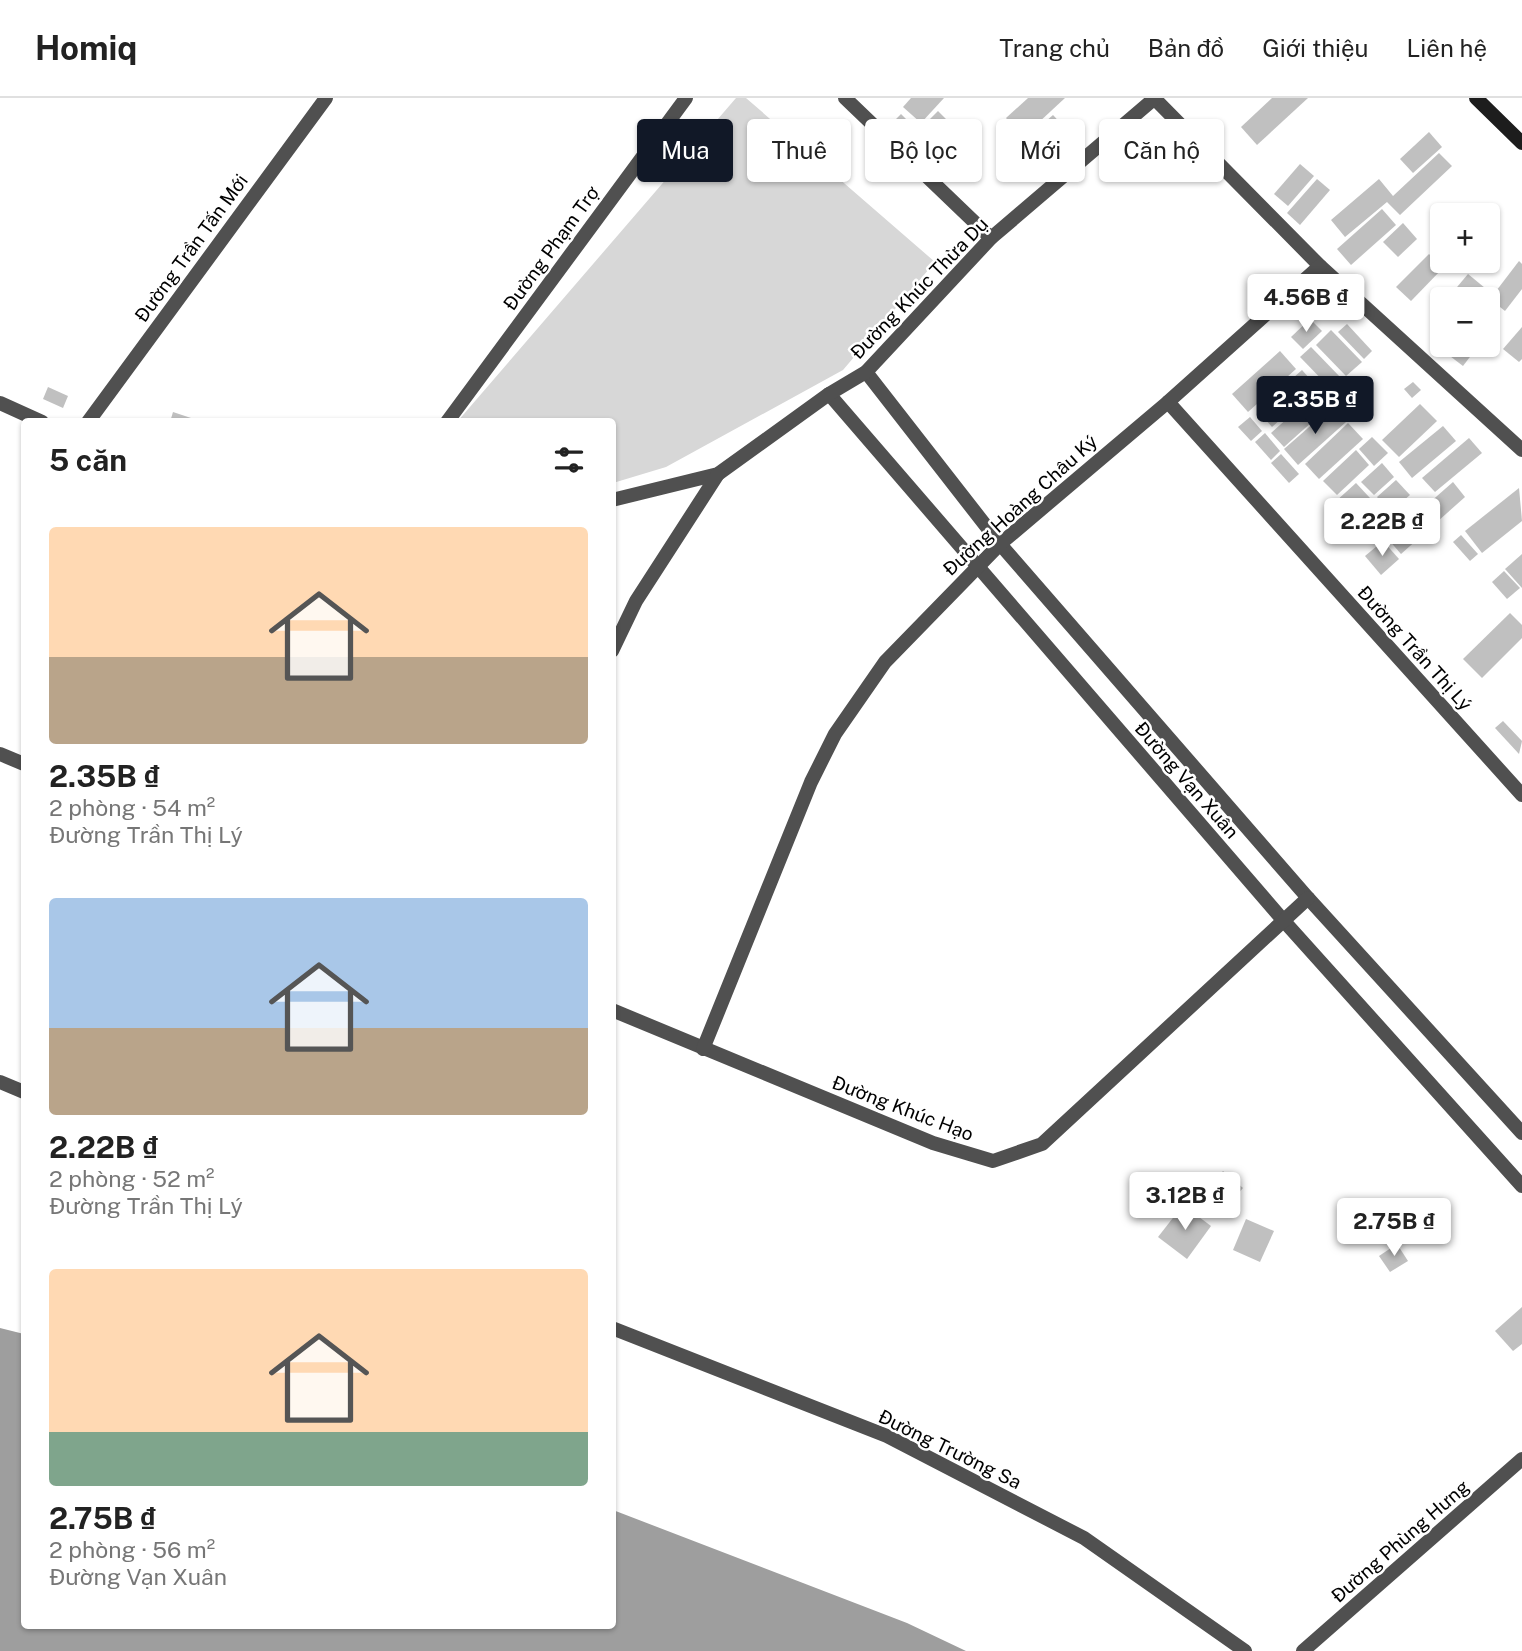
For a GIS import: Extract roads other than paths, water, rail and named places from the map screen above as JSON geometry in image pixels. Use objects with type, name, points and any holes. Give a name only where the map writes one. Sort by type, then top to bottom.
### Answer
[{"type":"main road","points":[[1476,98],[1522,143]]},
{"type":"street","name":"Đường Trần Tấn Mới","points":[[91,418],[326,98]]},
{"type":"street","name":"Đường Phạm Trợ","points":[[450,418],[687,98]]},
{"type":"street","points":[[845,98],[991,238]]},
{"type":"street","points":[[1154,98],[1320,266],[1522,450]]},
{"type":"street","name":"Đường Khúc Thừa Dụ","points":[[616,499],[718,474],[829,394],[866,373],[991,238],[1154,98]]},
{"type":"street","name":"Đường Hoàng Châu Ký","points":[[703,1049],[811,782],[835,734],[885,662],[1000,544],[1168,402],[1320,266]]},
{"type":"street","name":"Đường Vạn Xuân","points":[[866,373],[1000,544],[1308,898],[1522,1133]]},
{"type":"street","name":"Đường Vạn Xuân","points":[[829,394],[1283,920],[1522,1186]]},
{"type":"street","points":[[0,402],[34,418]]},
{"type":"street","name":"Đường Trần Thị Lý","points":[[1168,402],[1522,795]]},
{"type":"street","points":[[616,643],[636,601],[718,474]]},
{"type":"street","points":[[0,754],[21,763]]},
{"type":"street","name":"Đường Khúc Hạo","points":[[616,1012],[933,1143],[993,1161],[1042,1144],[1308,898]]},
{"type":"street","points":[[0,1082],[21,1091]]},
{"type":"street","name":"Đường Trường Sa","points":[[616,1330],[899,1443],[1084,1538],[1245,1651]]},
{"type":"street","name":"Đường Phùng Hưng","points":[[1303,1651],[1522,1459]]}]
